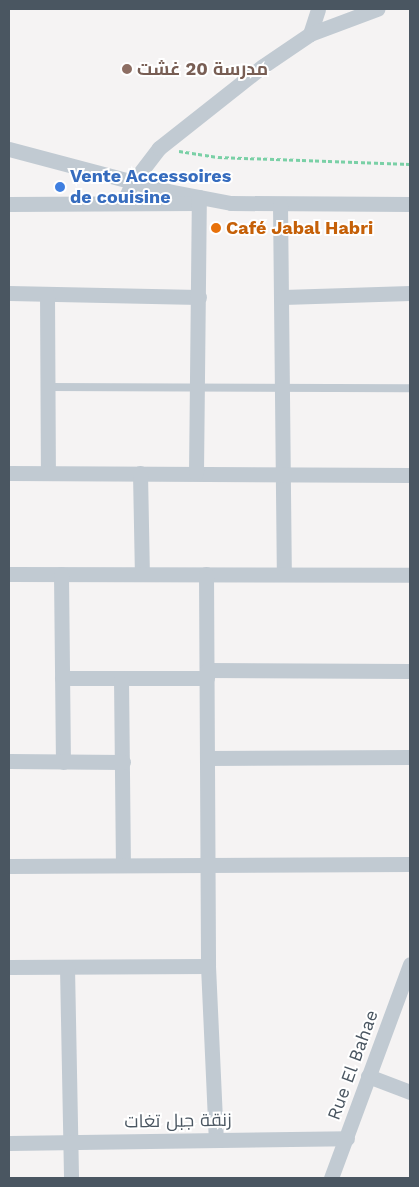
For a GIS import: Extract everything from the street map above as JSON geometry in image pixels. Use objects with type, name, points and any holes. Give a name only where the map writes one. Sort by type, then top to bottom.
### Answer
[{"type":"street","points":[[310,34],[318,9]]},
{"type":"street","points":[[123,203],[133,182],[159,148],[262,66],[310,34],[377,9]]},
{"type":"street","points":[[9,149],[199,200]]},
{"type":"street","points":[[196,473],[199,200]]},
{"type":"street","points":[[9,204],[199,200],[280,204],[410,204]]},
{"type":"street","points":[[280,204],[284,389],[284,574]]},
{"type":"street","points":[[9,293],[198,297]]},
{"type":"street","points":[[283,297],[410,293]]},
{"type":"street","points":[[47,294],[48,472]]},
{"type":"street","points":[[9,473],[410,475]]},
{"type":"street","points":[[140,473],[142,574]]},
{"type":"street","points":[[9,574],[410,575]]},
{"type":"street","points":[[61,574],[63,762]]},
{"type":"street","points":[[206,574],[208,966],[216,1140]]},
{"type":"street","points":[[62,678],[410,671]]},
{"type":"street","points":[[121,678],[122,864]]},
{"type":"street","points":[[207,758],[410,757]]},
{"type":"street","points":[[9,762],[122,762]]},
{"type":"street","points":[[9,866],[410,864]]},
{"type":"street","name":"Rue El Bahae","points":[[330,1178],[347,1138],[368,1076],[406,987],[410,964]]},
{"type":"street","points":[[9,967],[208,966]]},
{"type":"street","points":[[67,967],[71,1178]]},
{"type":"street","points":[[368,1076],[410,1092]]},
{"type":"street","name":"زنقة جبل تغات","points":[[9,1143],[347,1138]]},
{"type":"lane","points":[[47,387],[410,388]]},
{"type":"path","points":[[159,148],[218,157],[410,164]]},
{"type":"place","name":"مدرسة 20 غشت","points":[[127,69]]},
{"type":"place","name":"Vente Accessoires de couisine","points":[[60,187]]},
{"type":"place","name":"Café Jabal Habri","points":[[216,228]]}]
